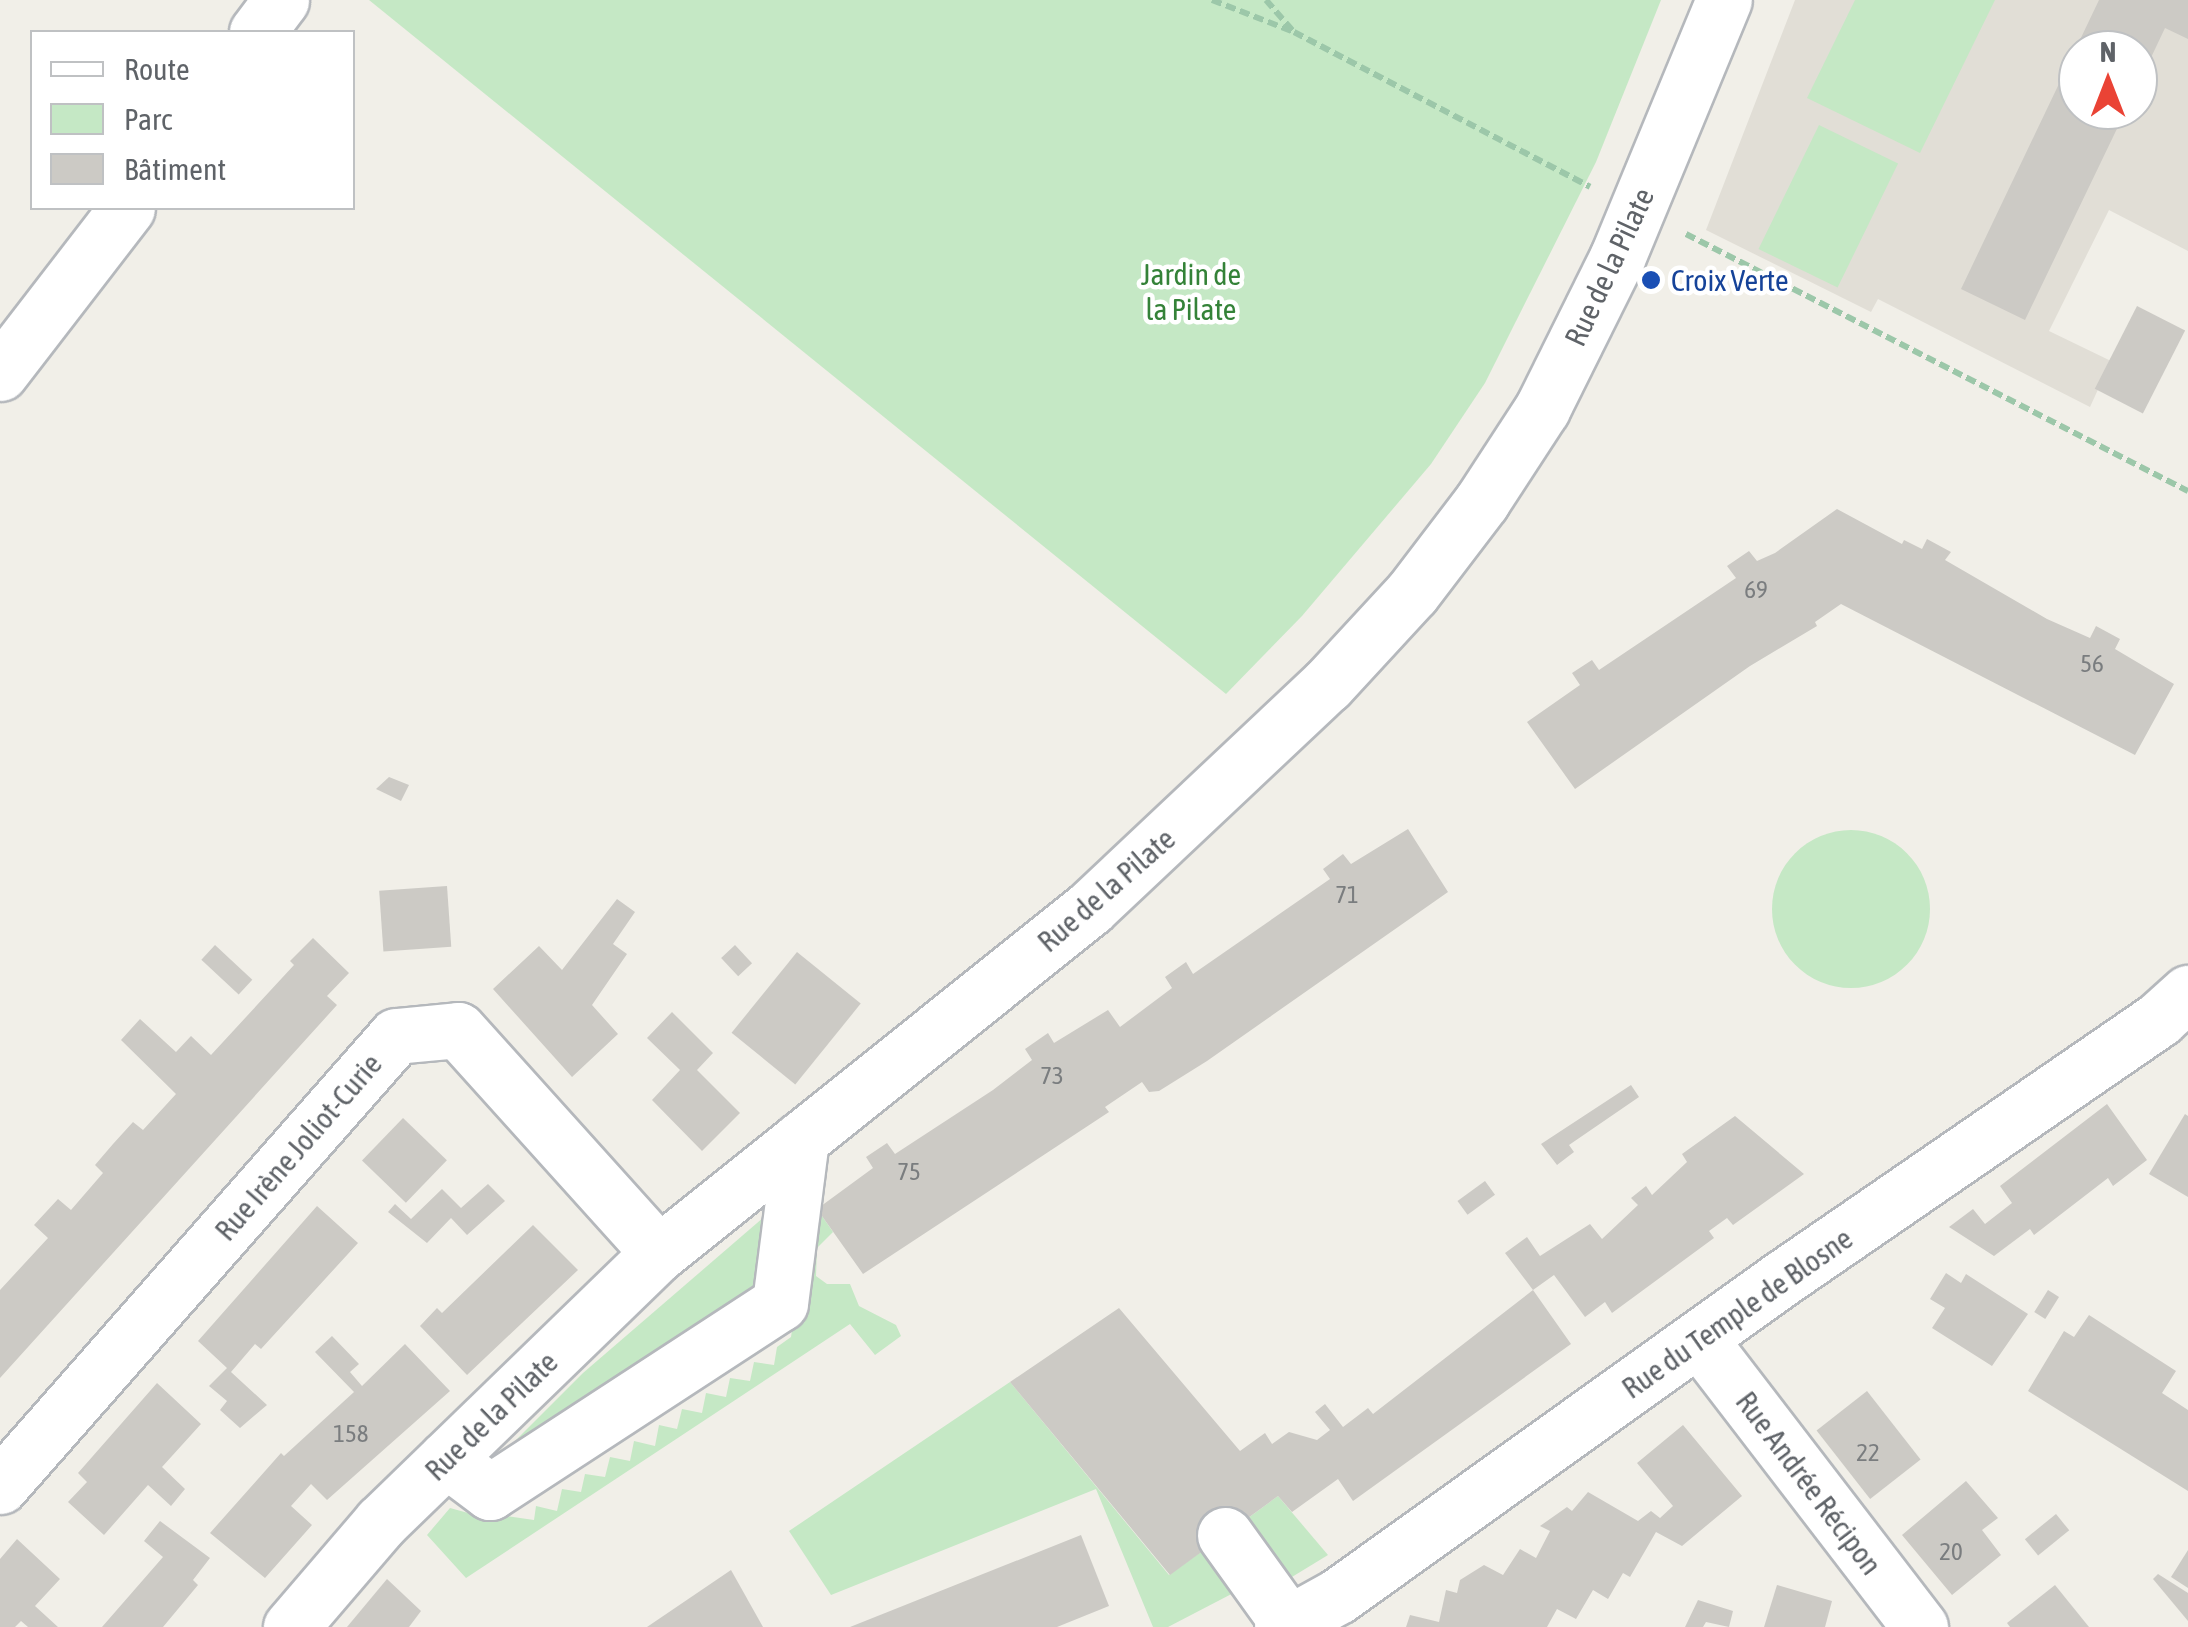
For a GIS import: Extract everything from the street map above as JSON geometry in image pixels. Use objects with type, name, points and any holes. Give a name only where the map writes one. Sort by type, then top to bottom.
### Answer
[{"type":"street","points":[[258,30],[281,0]]},
{"type":"street","name":"Rue de la Pilate","points":[[292,1627],[381,1522],[658,1253],[1090,908],[1288,722],[1412,593],[1482,501],[1542,409],[1617,258],[1724,0]]},
{"type":"street","points":[[0,373],[124,210]]},
{"type":"street","name":"Rue du Temple de Blosne","points":[[1286,1625],[1338,1596],[1699,1339],[2178,1015]]},
{"type":"street","name":"Rue Irène Joliot-Curie","points":[[0,1486],[396,1036],[458,1030],[658,1253]]},
{"type":"street","points":[[446,1459],[490,1492],[780,1303],[801,1139]]},
{"type":"street","name":"Rue Andrée Récipon","points":[[1699,1339],[1897,1616]]},
{"type":"street","points":[[1224,1535],[1286,1625]]},
{"type":"path","points":[[1212,0],[1294,32],[1372,77],[1637,208],[2188,491]]},
{"type":"path","points":[[1266,0],[1294,32]]},
{"type":"shaded area","points":[[1795,0],[2188,0],[2188,251],[2109,210],[2049,331],[2111,361],[2090,407],[1878,299],[1871,312],[1706,230]]},
{"type":"green space","name":"Jardin de la Pilate","points":[[369,0],[1661,0],[1596,162],[1485,383],[1431,464],[1302,616],[1226,694]]},
{"type":"green space","points":[[1855,0],[1995,0],[1920,153],[1807,98]]},
{"type":"green space","points":[[1819,125],[1898,164],[1838,288],[1759,249]]},
{"type":"green space","points":[[1851,830],[1881,836],[1907,853],[1924,879],[1930,909],[1924,939],[1907,965],[1881,982],[1851,988],[1821,982],[1795,965],[1778,939],[1772,909],[1778,879],[1795,853],[1821,836]]},
{"type":"green space","points":[[811,1200],[833,1232],[817,1248],[816,1276],[827,1284],[850,1284],[859,1306],[896,1325],[901,1336],[875,1355],[850,1324],[466,1578],[427,1535],[450,1508],[497,1521],[507,1516],[534,1520],[536,1506],[557,1511],[562,1489],[581,1492],[585,1474],[605,1477],[610,1457],[630,1461],[634,1441],[655,1446],[659,1425],[677,1429],[682,1409],[702,1413],[706,1393],[726,1397],[730,1378],[750,1381],[754,1362],[774,1365],[777,1347],[791,1337]]},
{"type":"green space","points":[[771,1211],[769,1292],[492,1464],[583,1373]]},
{"type":"green space","points":[[1010,1382],[1169,1575],[1216,1541],[1243,1588],[1168,1627],[1153,1627],[1096,1489],[831,1595],[789,1531]]},
{"type":"green space","points":[[1278,1496],[1328,1555],[1287,1580],[1233,1529]]},
{"type":"building","points":[[2099,0],[2188,0],[2188,39],[2165,28],[2158,43],[2158,30],[2085,30]]},
{"type":"building","points":[[2058,86],[2058,130],[2116,130],[2025,320],[1961,289]]},
{"type":"building","points":[[2137,306],[2185,331],[2143,413],[2095,389]]},
{"type":"building","points":[[1837,509],[1902,544],[1904,540],[1922,549],[1927,539],[1951,552],[1945,560],[2047,619],[2090,638],[2096,626],[2120,639],[2115,649],[2174,684],[2135,755],[1841,604],[1815,622],[1817,626],[1750,666],[1575,789],[1527,722],[1580,685],[1572,673],[1592,660],[1599,670],[1736,578],[1727,566],[1749,551],[1757,561],[1775,553]]},
{"type":"building","points":[[389,777],[409,785],[401,801],[376,789]]},
{"type":"building","points":[[1408,829],[1448,892],[1207,1061],[1159,1091],[1149,1092],[1142,1082],[1105,1107],[1109,1112],[863,1274],[817,1209],[873,1168],[866,1157],[887,1143],[895,1154],[993,1090],[1032,1060],[1025,1049],[1048,1033],[1054,1043],[1108,1010],[1120,1027],[1172,988],[1165,977],[1186,962],[1193,974],[1330,879],[1323,869],[1343,854],[1351,864]]},
{"type":"building","points":[[447,886],[451,947],[383,952],[379,891]]},
{"type":"building","points":[[617,899],[635,912],[613,944],[627,954],[592,1005],[618,1034],[572,1077],[493,989],[539,946],[562,970]]},
{"type":"building","points":[[313,938],[349,973],[327,996],[337,1005],[0,1378],[0,1290],[48,1238],[34,1225],[58,1199],[71,1210],[103,1173],[95,1165],[113,1144],[133,1122],[143,1130],[176,1094],[121,1040],[140,1019],[176,1052],[191,1036],[211,1055],[294,965],[290,961]]},
{"type":"building","points":[[215,945],[252,980],[239,994],[201,960]]},
{"type":"building","points":[[735,945],[752,963],[738,976],[721,958]]},
{"type":"building","points":[[797,952],[861,1004],[795,1084],[732,1033]]},
{"type":"building","points":[[672,1012],[713,1053],[697,1070],[740,1113],[702,1151],[652,1100],[680,1070],[647,1038]]},
{"type":"building","points":[[1631,1085],[1639,1097],[1569,1145],[1574,1152],[1557,1165],[1541,1144]]},
{"type":"building","points":[[2107,1104],[2147,1160],[2113,1186],[2108,1178],[2034,1235],[2030,1229],[1994,1256],[1949,1227],[1973,1209],[1985,1224],[2012,1203],[2000,1186]]},
{"type":"building","points":[[2185,1114],[2188,1116],[2188,1197],[2149,1174]]},
{"type":"building","points":[[1735,1116],[1804,1174],[1733,1225],[1727,1218],[1709,1231],[1714,1238],[1612,1313],[1605,1302],[1585,1317],[1554,1275],[1533,1290],[1505,1253],[1527,1237],[1540,1256],[1590,1224],[1602,1239],[1638,1205],[1631,1198],[1646,1186],[1652,1195],[1687,1162],[1682,1154]]},
{"type":"building","points":[[403,1118],[447,1160],[406,1203],[362,1160]]},
{"type":"building","points":[[1485,1181],[1495,1195],[1467,1215],[1457,1201]]},
{"type":"building","points":[[488,1184],[505,1201],[467,1235],[451,1218],[427,1243],[388,1212],[395,1204],[411,1219],[442,1189],[461,1208]]},
{"type":"building","points":[[317,1206],[358,1243],[261,1349],[255,1344],[231,1372],[267,1405],[240,1428],[220,1410],[227,1401],[209,1386],[227,1368],[198,1341]]},
{"type":"building","points":[[533,1225],[578,1270],[467,1375],[420,1326],[437,1308],[442,1313]]},
{"type":"building","points":[[1946,1273],[1961,1283],[1966,1274],[2028,1314],[1992,1366],[1932,1328],[1945,1308],[1930,1299]]},
{"type":"building","points":[[1533,1290],[1571,1344],[1353,1501],[1338,1479],[1292,1512],[1278,1496],[1170,1575],[1010,1382],[1119,1308],[1240,1451],[1265,1433],[1272,1444],[1289,1432],[1317,1440],[1330,1430],[1315,1412],[1325,1404],[1343,1427],[1368,1408],[1373,1414]]},
{"type":"building","points":[[2048,1290],[2059,1297],[2045,1319],[2034,1312]]},
{"type":"building","points":[[2089,1315],[2176,1371],[2162,1393],[2188,1410],[2188,1491],[2028,1391],[2064,1331],[2074,1337]]},
{"type":"building","points":[[332,1336],[359,1364],[350,1372],[362,1386],[405,1344],[450,1391],[327,1500],[311,1484],[291,1506],[312,1525],[265,1578],[210,1533],[281,1453],[284,1456],[354,1392],[315,1352]]},
{"type":"building","points":[[157,1383],[201,1424],[162,1467],[185,1489],[171,1506],[148,1485],[104,1535],[68,1502],[87,1482],[78,1473]]},
{"type":"building","points":[[1867,1391],[1921,1460],[1870,1499],[1817,1430]]},
{"type":"building","points":[[1683,1425],[1742,1496],[1682,1546],[1656,1532],[1630,1577],[1623,1573],[1608,1599],[1593,1590],[1576,1619],[1557,1609],[1547,1627],[1406,1627],[1410,1615],[1439,1622],[1446,1590],[1457,1593],[1460,1580],[1484,1565],[1503,1575],[1520,1549],[1536,1558],[1550,1531],[1540,1526],[1567,1507],[1572,1511],[1588,1492],[1638,1521],[1651,1511],[1660,1518],[1673,1506],[1637,1463]]},
{"type":"building","points":[[1966,1481],[1998,1518],[1982,1530],[2001,1555],[1952,1595],[1902,1535]]},
{"type":"building","points":[[2056,1514],[2069,1530],[2038,1555],[2025,1539]]},
{"type":"building","points":[[160,1521],[210,1558],[193,1580],[198,1585],[163,1627],[102,1627],[163,1557],[144,1541]]},
{"type":"building","points":[[1081,1535],[1109,1606],[1057,1627],[850,1627]]},
{"type":"building","points":[[17,1539],[60,1579],[35,1606],[58,1627],[28,1627],[21,1621],[15,1627],[0,1627],[0,1559]]},
{"type":"building","points":[[2188,1550],[2188,1588],[2171,1577]]},
{"type":"building","points":[[731,1570],[763,1627],[647,1627]]},
{"type":"building","points":[[2158,1574],[2188,1593],[2188,1621],[2153,1579]]},
{"type":"building","points":[[387,1579],[421,1611],[409,1627],[347,1627]]},
{"type":"building","points":[[1777,1585],[1832,1601],[1825,1627],[1764,1627]]},
{"type":"building","points":[[2055,1585],[2089,1627],[2010,1627],[2007,1623]]},
{"type":"building","points":[[1698,1600],[1733,1611],[1729,1627],[1706,1622],[1703,1627],[1685,1627]]},
{"type":"place","name":"Croix Verte","points":[[1651,280]]}]
